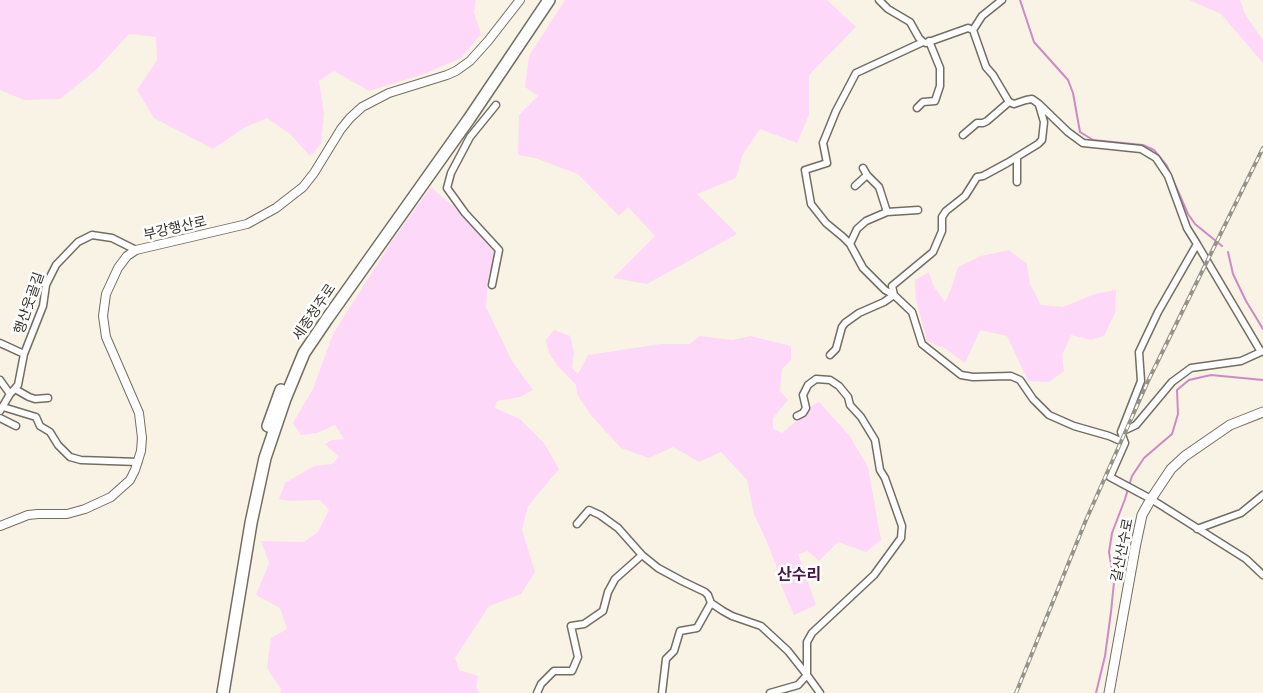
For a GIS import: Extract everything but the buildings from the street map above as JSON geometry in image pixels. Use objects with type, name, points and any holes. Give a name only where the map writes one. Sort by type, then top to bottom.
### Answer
[{"type":"highway","name":"세종청주로","points":[[218,693],[246,519],[260,450],[275,405],[293,362],[331,300],[491,76],[541,0]]},
{"type":"highway","name":"세종청주로","points":[[223,693],[251,523],[265,458],[285,399],[304,353],[326,319],[469,119],[550,0]]},
{"type":"main road","name":"갈산산수로","points":[[1109,693],[1142,515],[1171,469],[1185,456],[1230,425],[1263,412]]},
{"type":"street","name":"부강행산로","points":[[0,526],[28,516],[76,512],[99,504],[121,489],[130,480],[138,462],[142,438],[139,413],[106,338],[103,316],[106,294],[122,262],[136,250],[236,227],[260,218],[276,208],[303,187],[314,173],[341,129],[362,107],[389,93],[456,71],[470,61],[520,0]]},
{"type":"street","points":[[879,0],[888,9],[910,22],[919,38],[926,42],[940,68],[940,86],[935,101],[923,102],[917,108]]},
{"type":"street","points":[[973,30],[982,16],[1002,0]]},
{"type":"street","points":[[973,30],[968,28],[926,42],[856,73],[836,110],[823,143],[827,163],[806,170],[811,204],[826,223],[850,244],[863,268],[885,290],[894,295],[912,312],[922,344],[961,375],[973,377],[1011,376],[1020,380],[1032,399],[1048,415],[1074,426],[1102,433],[1125,443]]},
{"type":"street","points":[[973,30],[986,67],[1009,102],[1014,104],[1032,99],[1084,144],[1141,149],[1156,158],[1168,176],[1187,228],[1262,352],[1241,361],[1192,368],[1172,382],[1136,424],[1121,432]]},
{"type":"street","points":[[963,135],[976,122],[983,123],[987,121],[1009,102]]},
{"type":"street","points":[[894,295],[892,286],[933,252],[942,231],[942,217],[946,211],[965,196],[976,177],[983,176],[1017,157],[1042,140],[1044,122],[1039,104]]},
{"type":"street","points":[[492,284],[498,250],[465,213],[447,188],[451,173],[470,137],[496,105]]},
{"type":"street","points":[[1017,157],[1017,182]]},
{"type":"street","points":[[863,168],[879,187],[887,212]]},
{"type":"street","points":[[855,186],[867,175]]},
{"type":"street","points":[[850,244],[857,229],[866,221],[887,212],[918,210]]},
{"type":"street","name":"행산웃골길","points":[[136,250],[112,238],[92,235],[78,242],[56,265],[46,285],[43,306],[24,354],[18,385],[12,391],[2,409],[36,418],[40,426],[50,432],[58,445],[70,457],[81,460],[138,462]]},
{"type":"street","points":[[1197,244],[1158,312],[1139,352],[1141,381],[1121,432],[1125,443],[1110,477],[1151,499],[1246,559],[1263,575]]},
{"type":"street","points":[[830,354],[836,349],[842,327],[845,323],[859,313],[884,302],[894,295]]},
{"type":"street","name":"행산웃골길","points":[[0,343],[24,354]]},
{"type":"street","points":[[0,380],[12,391],[29,398],[48,398]]},
{"type":"street","points":[[770,693],[798,685],[807,675],[807,642],[812,633],[874,574],[901,538],[902,526],[885,478],[880,470],[875,440],[839,386],[830,380],[816,380],[808,385],[803,395],[806,408],[803,413],[797,416]]},
{"type":"street","points":[[0,418],[16,426]]},
{"type":"street","points":[[1197,529],[1241,513],[1263,496]]},
{"type":"street","points":[[577,524],[589,510],[600,515],[618,528],[642,555],[658,568],[708,595],[710,603],[697,628],[680,631],[674,651],[666,659],[662,693]]},
{"type":"street","points":[[537,693],[541,684],[554,672],[572,671],[578,657],[571,626],[584,624],[603,611],[605,600],[615,579],[642,555]]},
{"type":"street","points":[[710,603],[732,616],[761,626],[788,651],[820,693]]},
{"type":"shaded area","points":[[0,0],[476,0],[474,12],[481,34],[461,58],[424,74],[369,91],[334,71],[319,81],[324,113],[321,144],[310,156],[290,134],[267,118],[244,128],[213,149],[154,118],[137,90],[157,60],[156,37],[129,34],[96,70],[60,99],[24,100],[0,90]]},
{"type":"shaded area","points":[[565,0],[827,0],[856,27],[809,75],[809,115],[797,143],[760,129],[743,154],[736,178],[697,194],[737,234],[647,284],[613,278],[655,236],[628,207],[619,216],[578,174],[535,158],[518,155],[519,115],[538,96],[525,87],[529,56]]},
{"type":"shaded area","points":[[1189,0],[1240,0],[1246,16],[1263,40],[1263,63],[1221,14]]},
{"type":"shaded area","points":[[431,187],[460,212],[496,254],[488,278],[486,307],[512,361],[533,390],[520,397],[497,401],[495,408],[520,419],[544,443],[559,469],[528,506],[522,530],[535,572],[521,594],[489,606],[455,658],[459,670],[478,676],[476,687],[479,693],[280,693],[281,689],[267,668],[271,638],[287,629],[280,608],[256,595],[269,563],[261,541],[304,542],[318,532],[329,510],[320,500],[289,501],[279,499],[285,483],[314,466],[332,464],[339,457],[325,444],[332,440],[344,439],[335,425],[317,433],[301,435],[293,423],[313,389],[333,334],[390,244]]},
{"type":"shaded area","points":[[1009,250],[1027,264],[1030,284],[1041,305],[1063,307],[1095,294],[1116,290],[1115,313],[1104,336],[1091,340],[1071,335],[1062,355],[1064,371],[1049,382],[1028,381],[1007,336],[980,330],[965,363],[946,349],[927,341],[916,300],[915,280],[929,272],[934,287],[945,302],[958,267],[981,256]]},
{"type":"shaded area","points":[[554,330],[570,336],[574,352],[572,368],[578,374],[588,355],[661,344],[690,344],[699,336],[733,340],[750,336],[791,346],[791,360],[782,369],[780,391],[788,400],[773,418],[773,429],[782,433],[813,405],[819,402],[849,435],[868,467],[881,540],[866,552],[838,542],[819,561],[808,551],[798,554],[816,605],[794,615],[781,585],[767,542],[754,514],[747,480],[721,452],[699,462],[673,447],[649,458],[621,448],[589,413],[577,394],[576,385],[557,365],[549,353],[546,340]]},
{"type":"waterway","points":[[1020,0],[1034,42],[1068,80],[1073,93],[1080,132],[1093,140],[1143,145],[1154,150],[1167,166],[1188,214],[1195,224],[1222,246]]},
{"type":"waterway","points":[[1228,252],[1233,274],[1246,301],[1263,329]]},
{"type":"waterway","points":[[1096,693],[1105,656],[1111,612],[1114,582],[1109,552],[1112,533],[1132,476],[1144,458],[1172,434],[1178,414],[1177,390],[1189,380],[1211,375],[1263,380]]},
{"type":"railway","points":[[1016,693],[1086,520],[1149,379],[1263,148]]},
{"type":"district","name":"산수리","points":[[799,575]]}]
